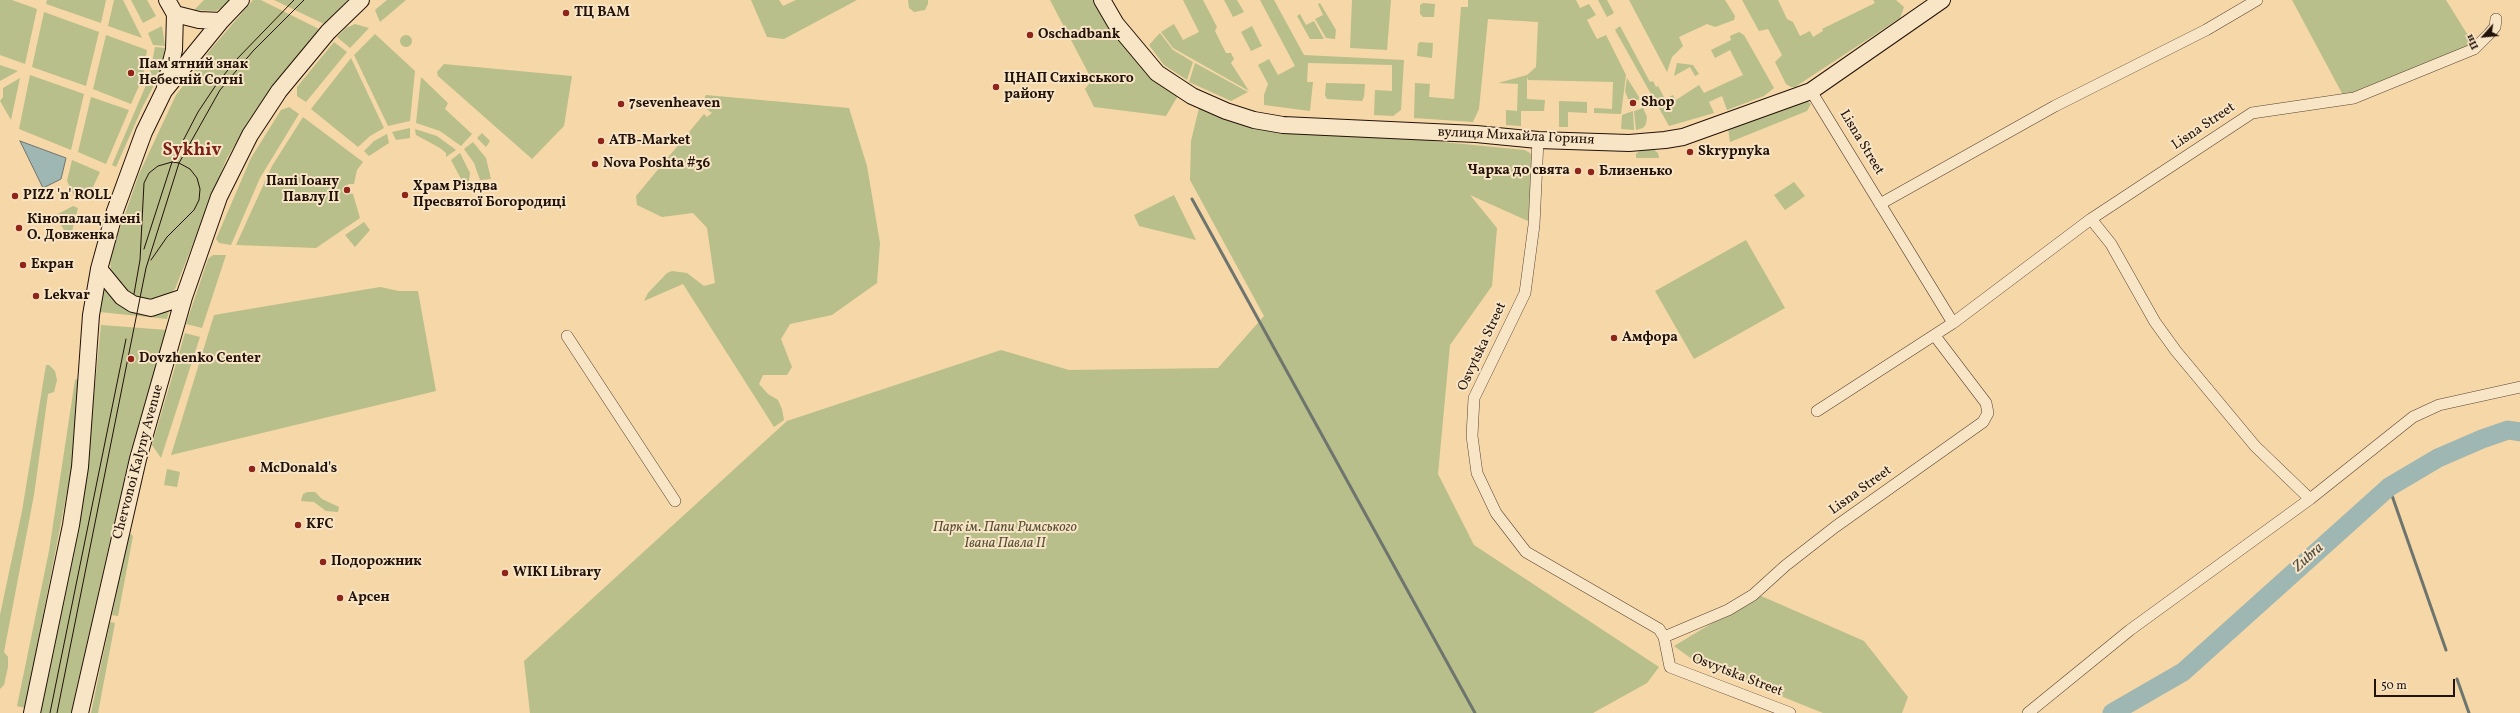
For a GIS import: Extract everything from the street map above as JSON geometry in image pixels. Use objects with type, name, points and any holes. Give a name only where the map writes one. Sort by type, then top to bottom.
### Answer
[{"type":"main road","points":[[164,91],[221,20],[241,0]]},
{"type":"main road","name":"Chervonoi Kalyny Avenue","points":[[80,713],[130,489],[184,297],[219,197],[250,135],[279,91],[328,32],[361,0]]},
{"type":"main road","name":"вулиця Михайла Гориня","points":[[1102,0],[1116,24],[1157,73],[1192,96],[1226,112],[1254,120],[1283,125],[1476,134],[1538,140],[1629,143],[1666,140],[1813,94],[1942,0]]},
{"type":"main road","points":[[32,713],[71,525],[80,467],[91,314],[99,269],[115,211],[144,132],[164,91],[174,50],[171,7],[199,20],[221,20]]},
{"type":"main road","points":[[99,269],[118,293],[133,304],[151,308],[184,297]]},
{"type":"street","points":[[1880,204],[2055,106],[2206,30],[2257,0]]},
{"type":"street","name":"Lisna Street","points":[[1817,411],[1953,324],[2091,219],[2252,113],[2354,98],[2474,49],[2495,27],[2496,19]]},
{"type":"street","name":"Lisna Street","points":[[1813,94],[1953,324]]},
{"type":"street","name":"Osvytska Street","points":[[1538,140],[1534,225],[1525,293],[1474,398],[1472,436],[1477,473],[1496,512],[1526,552],[1659,629],[1665,636],[1671,667],[1790,713]]},
{"type":"street","points":[[2091,219],[2111,244],[2155,322],[2176,351],[2255,446],[2310,499]]},
{"type":"street","points":[[567,336],[675,502]]},
{"type":"street","name":"Lisna Street","points":[[1665,636],[1723,612],[1753,595],[1785,566],[1835,527],[1983,422],[1988,413],[1986,403],[1935,336]]},
{"type":"street","points":[[2028,713],[2130,630],[2310,499],[2413,417],[2439,405],[2520,386]]},
{"type":"green space","points":[[0,0],[12,0],[37,9],[25,64],[0,55]]},
{"type":"green space","points":[[47,0],[106,0],[101,23],[46,4]]},
{"type":"green space","points":[[114,0],[123,0],[142,38],[108,26]]},
{"type":"green space","points":[[131,0],[147,0],[156,16],[143,23]]},
{"type":"green space","points":[[204,0],[233,0],[216,11],[194,10]]},
{"type":"green space","points":[[253,0],[261,0],[319,29],[249,120],[226,160],[175,289],[166,297],[152,300],[131,295],[111,273],[110,257],[139,174],[176,95],[211,49]]},
{"type":"green space","points":[[274,0],[348,0],[324,24]]},
{"type":"green space","points":[[387,0],[406,0],[380,22],[375,10]]},
{"type":"green space","points":[[751,0],[779,0],[783,6],[796,0],[857,0],[784,39],[767,37]]},
{"type":"green space","points":[[908,0],[928,0],[928,4],[925,10],[914,12],[909,8]]},
{"type":"green space","points":[[1050,0],[1096,0],[1179,94],[1166,116],[1094,107],[1085,89],[1092,80]]},
{"type":"green space","points":[[1183,0],[1203,0],[1217,27],[1215,31],[1226,53],[1231,53],[1234,59],[1231,63],[1249,91],[1173,48],[1161,32],[1174,24],[1183,40],[1199,32]]},
{"type":"green space","points":[[1224,0],[1237,0],[1244,12],[1233,17]]},
{"type":"green space","points":[[1260,0],[1274,0],[1304,55],[1404,60],[1401,110],[1393,116],[1374,115],[1375,90],[1392,91],[1392,65],[1308,63],[1307,82],[1313,82],[1310,111],[1264,105],[1264,95],[1268,84],[1258,65],[1269,59],[1278,75],[1295,66]]},
{"type":"green space","points":[[1352,0],[1391,0],[1387,50],[1350,48]]},
{"type":"green space","points":[[1468,0],[1576,0],[1580,8],[1589,4],[1596,15],[1587,20],[1597,39],[1606,35],[1626,75],[1621,114],[1594,113],[1594,108],[1612,109],[1613,82],[1528,80],[1527,77],[1527,99],[1545,100],[1544,111],[1521,111],[1521,126],[1506,125],[1506,110],[1517,111],[1518,84],[1498,83],[1527,75],[1536,67],[1538,22],[1488,19],[1479,109],[1473,122],[1414,118],[1415,83],[1430,84],[1429,97],[1454,99],[1461,7],[1468,7]]},
{"type":"green space","points":[[1598,0],[1607,0],[1614,13],[1607,17]]},
{"type":"green space","points":[[1629,0],[1725,0],[1735,16],[1734,20],[1715,27],[1707,24],[1679,37],[1683,46],[1672,57],[1667,72]]},
{"type":"green space","points":[[1742,0],[1778,0],[1787,19],[1793,22],[1800,36],[1810,31],[1813,37],[1823,31],[1822,29],[1875,3],[1873,0],[1896,0],[1904,7],[1900,18],[1795,87],[1791,87],[1786,84],[1775,62],[1782,55],[1768,29],[1759,31]]},
{"type":"green space","points":[[2292,0],[2446,0],[2474,45],[2344,97]]},
{"type":"green space","points":[[1320,3],[1336,30],[1335,39],[1326,38],[1315,19],[1323,15],[1318,4]]},
{"type":"green space","points":[[1423,3],[1435,4],[1434,17],[1423,17],[1420,14],[1420,5]]},
{"type":"green space","points":[[44,12],[99,32],[86,86],[32,67]]},
{"type":"green space","points":[[1300,14],[1306,25],[1314,21],[1324,39],[1310,39],[1297,16]]},
{"type":"green space","points":[[355,24],[369,28],[350,48],[337,37],[346,28]]},
{"type":"green space","points":[[162,26],[165,46],[153,45],[148,33]]},
{"type":"green space","points":[[1252,26],[1262,46],[1251,51],[1241,32]]},
{"type":"green space","points":[[1620,26],[1650,82],[1653,81],[1656,87],[1658,86],[1665,99],[1673,95],[1676,100],[1699,85],[1704,93],[1743,75],[1730,50],[1715,58],[1711,50],[1731,40],[1730,36],[1739,32],[1744,35],[1774,88],[1764,96],[1727,110],[1722,96],[1709,102],[1714,113],[1669,126],[1615,30]]},
{"type":"green space","points":[[1160,33],[1173,50],[1193,62],[1187,80],[1164,65],[1149,45]]},
{"type":"green space","points":[[375,34],[415,71],[410,121],[388,126],[354,55]]},
{"type":"green space","points":[[106,35],[147,50],[143,77],[131,104],[93,89]]},
{"type":"green space","points":[[404,35],[408,35],[412,41],[408,47],[404,47],[400,43],[400,39]]},
{"type":"green space","points":[[334,42],[347,52],[306,102],[297,96],[297,87]]},
{"type":"green space","points":[[1420,42],[1433,43],[1432,58],[1417,56],[1418,44]]},
{"type":"green space","points":[[155,47],[165,48],[160,74],[143,106],[116,167],[112,165],[149,78]]},
{"type":"green space","points":[[351,58],[384,128],[370,136],[358,147],[311,109]]},
{"type":"green space","points":[[1195,63],[1248,92],[1231,101],[1189,82]]},
{"type":"green space","points":[[1677,63],[1693,65],[1699,74],[1695,76],[1690,67],[1674,76]]},
{"type":"green space","points":[[444,64],[572,76],[564,126],[532,159],[438,76],[437,72]]},
{"type":"green space","points":[[0,65],[18,71],[0,81]]},
{"type":"green space","points":[[30,75],[84,94],[71,150],[19,129]]},
{"type":"green space","points":[[421,77],[448,103],[445,109],[472,134],[461,146],[440,131],[416,123]]},
{"type":"green space","points":[[20,78],[11,120],[0,101],[3,97],[3,88]]},
{"type":"green space","points":[[1627,78],[1639,97],[1639,100],[1628,99],[1625,91]]},
{"type":"green space","points":[[1326,83],[1365,84],[1364,97],[1362,101],[1327,99],[1325,95]]},
{"type":"green space","points":[[706,95],[849,108],[867,166],[880,243],[877,283],[832,315],[790,324],[781,339],[792,367],[787,375],[763,375],[759,384],[768,394],[778,400],[782,409],[784,420],[774,427],[683,284],[644,301],[648,293],[667,273],[672,271],[687,273],[704,286],[715,283],[707,228],[693,213],[662,217],[637,205],[636,196],[704,114],[707,117],[712,113],[701,105]]},
{"type":"green space","points":[[91,97],[129,110],[106,164],[78,152]]},
{"type":"green space","points":[[1804,99],[1811,104],[1807,111],[1730,142],[1728,128]]},
{"type":"green space","points":[[1559,101],[1587,102],[1587,113],[1568,112],[1568,127],[1559,127]]},
{"type":"green space","points":[[289,107],[299,114],[260,178],[231,245],[219,243],[216,239],[251,158],[281,110]]},
{"type":"green space","name":"Парк ім. Папи Римського Івана Павла ІІ","points":[[1199,108],[1258,124],[1525,150],[1530,153],[1533,158],[1528,221],[1470,195],[1497,228],[1492,286],[1450,345],[1438,474],[1474,545],[1659,667],[1647,683],[1593,713],[530,713],[524,661],[787,421],[1001,350],[1069,370],[1218,368],[1264,316],[1190,180],[1191,141]]},
{"type":"green space","points":[[1643,108],[1647,117],[1646,124],[1643,128],[1636,130],[1634,111]]},
{"type":"green space","points":[[1633,111],[1634,130],[1621,129],[1622,115]]},
{"type":"green space","points":[[303,117],[363,162],[357,170],[354,184],[348,184],[347,193],[353,194],[360,218],[316,248],[236,245],[272,166]]},
{"type":"green space","points":[[410,128],[410,138],[396,140],[392,132]]},
{"type":"green space","points":[[415,129],[437,136],[456,150],[446,157],[446,153],[440,148],[416,135]]},
{"type":"green space","points":[[482,133],[490,141],[486,147],[477,138]]},
{"type":"green space","points":[[387,134],[389,143],[369,156],[364,151],[374,141]]},
{"type":"green space","points":[[473,142],[486,158],[491,179],[480,180],[474,163],[464,149]]},
{"type":"green space","points":[[1644,147],[1651,147],[1658,153],[1659,158],[1636,158],[1636,154]]},
{"type":"green space","points":[[460,153],[470,173],[468,188],[463,192],[461,179],[451,160]]},
{"type":"green space","points":[[72,160],[100,172],[93,187],[74,196],[67,181]]},
{"type":"green space","points":[[1794,182],[1805,196],[1785,210],[1774,195]]},
{"type":"green space","points":[[1174,195],[1196,240],[1139,226],[1134,215]]},
{"type":"green space","points":[[73,206],[78,208],[71,235],[68,238],[56,215]]},
{"type":"green space","points":[[364,222],[370,230],[355,247],[345,235]]},
{"type":"green space","points":[[1746,240],[1785,308],[1694,359],[1655,291]]},
{"type":"green space","points":[[213,255],[226,255],[202,328],[186,324],[208,259]]},
{"type":"green space","points":[[380,287],[399,291],[418,291],[436,391],[171,455],[214,315]]},
{"type":"green space","points":[[106,290],[153,313],[169,311],[167,319],[100,312],[103,291]]},
{"type":"green space","points":[[101,325],[167,330],[114,524],[71,713],[40,713],[72,562],[87,465]]},
{"type":"green space","points":[[185,333],[200,337],[161,458],[152,445]]},
{"type":"green space","points":[[46,365],[49,365],[55,371],[57,380],[54,392],[48,394],[34,495],[4,652],[8,657],[8,667],[4,685],[0,689],[0,615],[22,511]]},
{"type":"green space","points":[[79,378],[72,466],[25,708],[17,706],[49,551],[75,380]]},
{"type":"green space","points":[[167,469],[180,472],[177,487],[164,485]]},
{"type":"green space","points":[[307,492],[315,492],[322,499],[339,507],[338,512],[326,511],[314,502],[301,501],[303,494]]},
{"type":"green space","points":[[131,534],[133,536],[118,616],[112,615],[128,536]]},
{"type":"green space","points":[[1759,595],[1864,641],[1908,697],[1902,713],[1823,713],[1696,662],[1674,646]]},
{"type":"green space","points":[[110,622],[115,623],[98,713],[91,713]]},
{"type":"water","points":[[20,141],[66,158],[61,179],[43,188]]},
{"type":"waterway","points":[[1192,199],[1475,713]]},
{"type":"waterway","name":"Zubra","points":[[2112,713],[2183,672],[2389,487],[2438,458],[2482,439],[2508,430],[2520,432]]},
{"type":"waterway","points":[[2389,487],[2446,650]]},
{"type":"waterway","points":[[2457,679],[2469,713]]},
{"type":"tram line","points":[[144,249],[172,162],[198,112],[216,85],[235,61],[294,0]]},
{"type":"tram line","points":[[57,713],[146,268],[179,163],[220,90],[253,51],[304,0]]},
{"type":"tram line","points":[[134,294],[140,260],[144,183],[149,173],[158,166],[172,162],[179,163],[190,169],[197,178],[200,189],[199,200],[194,210],[167,237],[151,260]]},
{"type":"tram line","points":[[50,713],[126,339]]},
{"type":"place","name":"ТЦ ВАМ","points":[[566,13]]},
{"type":"place","name":"Oschadbank","points":[[1030,35]]},
{"type":"place","name":"Пам'ятний знак Небесній Сотні","points":[[131,73]]},
{"type":"place","name":"ЦНАП Сихівського району","points":[[996,87]]},
{"type":"place","name":"Shop","points":[[1633,103]]},
{"type":"place","name":"7sevenheaven","points":[[621,104]]},
{"type":"place","name":"ATB-Market","points":[[601,141]]},
{"type":"place","name":"Skrypnyka","points":[[1690,152]]},
{"type":"place","name":"Nova Poshta #36","points":[[595,164]]},
{"type":"place","name":"Чарка до свята","points":[[1578,171]]},
{"type":"place","name":"Близенько","points":[[1591,172]]},
{"type":"place","name":"Папі Іоану Павлу II","points":[[347,190]]},
{"type":"place","name":"Храм Різдва Пресвятої Богородиці","points":[[405,195]]},
{"type":"place","name":"PIZZ 'n' ROLL","points":[[15,196]]},
{"type":"place","name":"Кінопалац імені О. Довженка","points":[[19,228]]},
{"type":"place","name":"Екран","points":[[23,265]]},
{"type":"place","name":"Lekvar","points":[[36,296]]},
{"type":"place","name":"Амфора","points":[[1614,338]]},
{"type":"place","name":"Dovzhenko Center","points":[[131,359]]},
{"type":"place","name":"McDonald's","points":[[252,469]]},
{"type":"place","name":"KFC","points":[[298,525]]},
{"type":"place","name":"Подорожник","points":[[323,562]]},
{"type":"place","name":"WIKI Library","points":[[505,573]]},
{"type":"place","name":"Арсен","points":[[340,598]]},
{"type":"district","name":"Sykhiv","points":[[192,152]]}]
